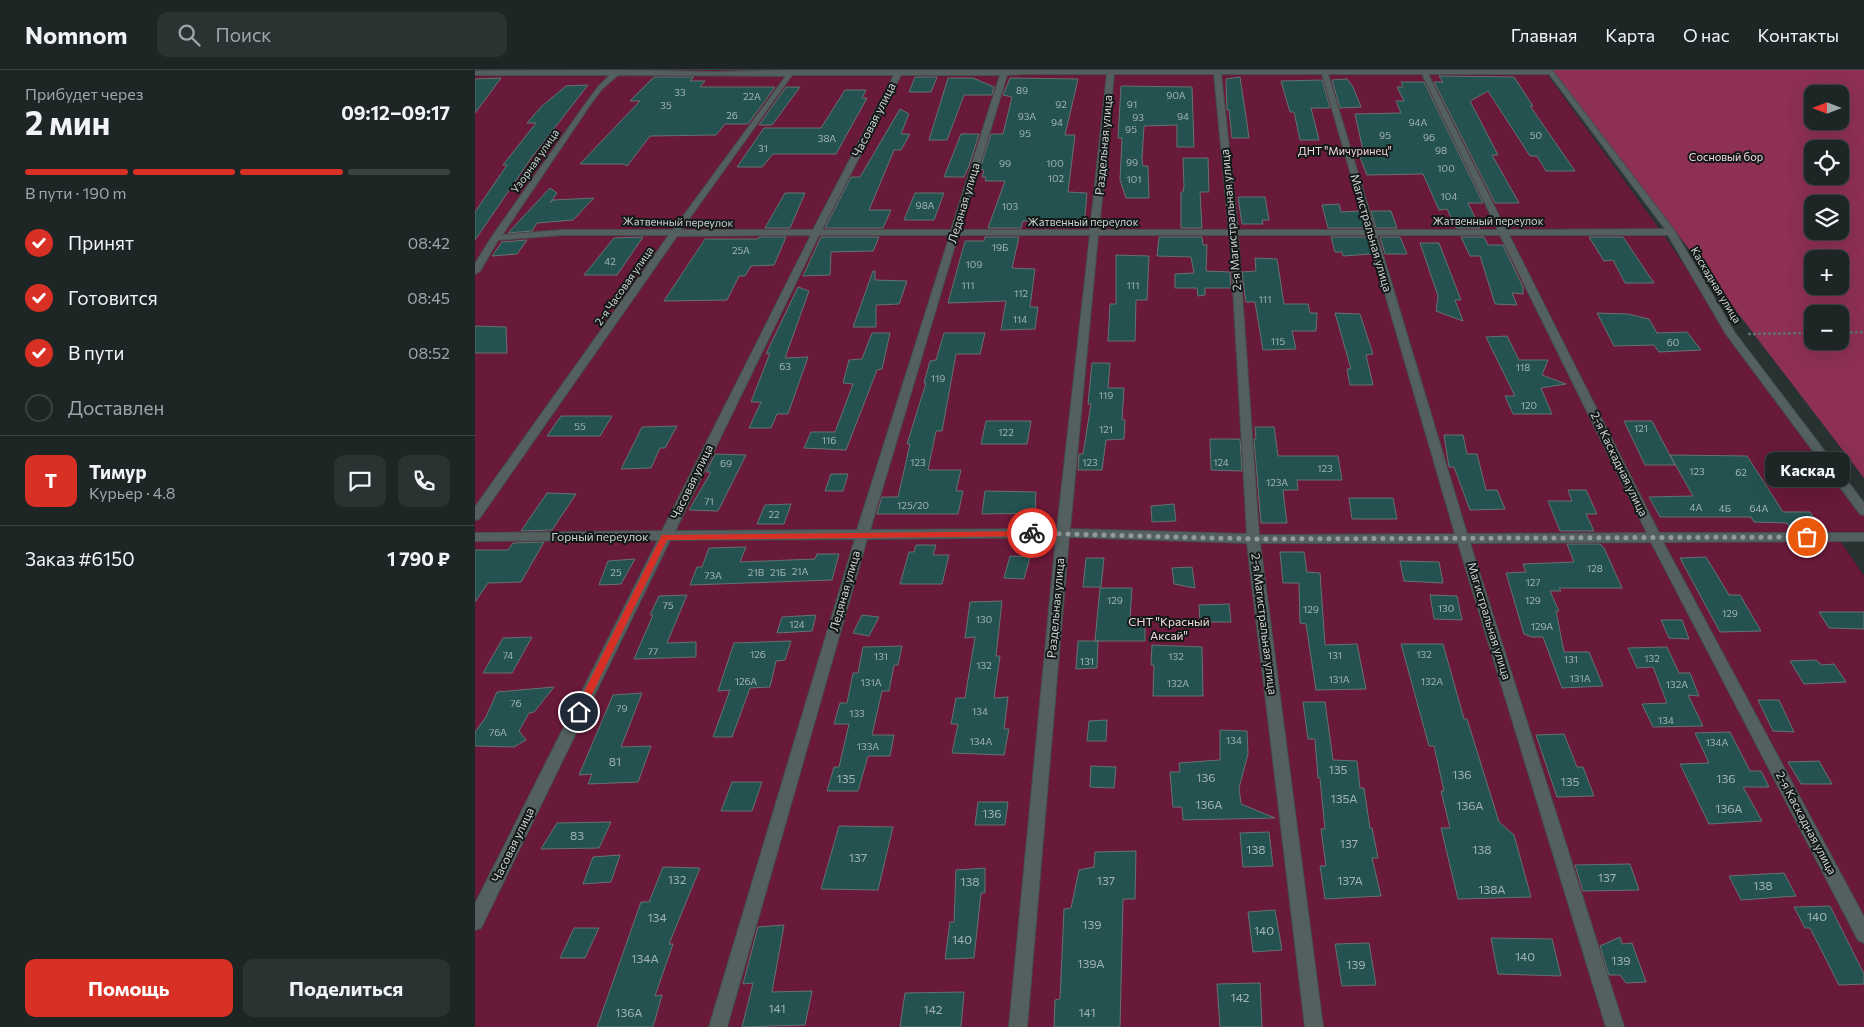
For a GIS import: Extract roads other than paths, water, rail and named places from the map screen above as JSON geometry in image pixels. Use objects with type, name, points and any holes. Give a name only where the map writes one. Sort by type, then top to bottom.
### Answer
[{"type":"street","points":[[475,73],[556,71],[1549,71]]},
{"type":"street","name":"Часовая улица","points":[[475,922],[816,233],[899,71]]},
{"type":"street","name":"Ледяная улица","points":[[718,1027],[862,535],[1005,71]]},
{"type":"street","name":"Магистральная улица","points":[[1324,71],[1463,540],[1615,1027]]},
{"type":"street","name":"2-я Каскадная улица","points":[[1424,71],[1655,538],[1864,934]]},
{"type":"street","name":"Каскадная улица","points":[[1549,71],[1671,232],[1731,334],[1864,511]]},
{"type":"street","name":"Узорная улица","points":[[475,271],[495,238],[588,104],[617,72]]},
{"type":"street","name":"2-я Часовая улица","points":[[475,516],[675,233],[792,72]]},
{"type":"street","name":"Раздельная улица","points":[[1018,1027],[1063,533],[1096,233],[1111,72]]},
{"type":"street","name":"2-я Магистральная улица","points":[[1217,72],[1234,233],[1253,539],[1314,1027]]},
{"type":"street","name":"Жатвенный переулок","points":[[495,238],[543,232],[1671,232]]},
{"type":"street","name":"Горный переулок","points":[[475,538],[1063,533],[1253,539],[1463,540],[1864,537]]},
{"type":"place","name":"Каскад","points":[[1807,537]]},
{"type":"park label","name":"ДНТ \"Мичуринец\"","points":[[1345,151]]},
{"type":"park label","name":"Сосновый бор","points":[[1726,157]]},
{"type":"park label","name":"СНТ \"Красный Аксай\"","points":[[1169,629]]}]
